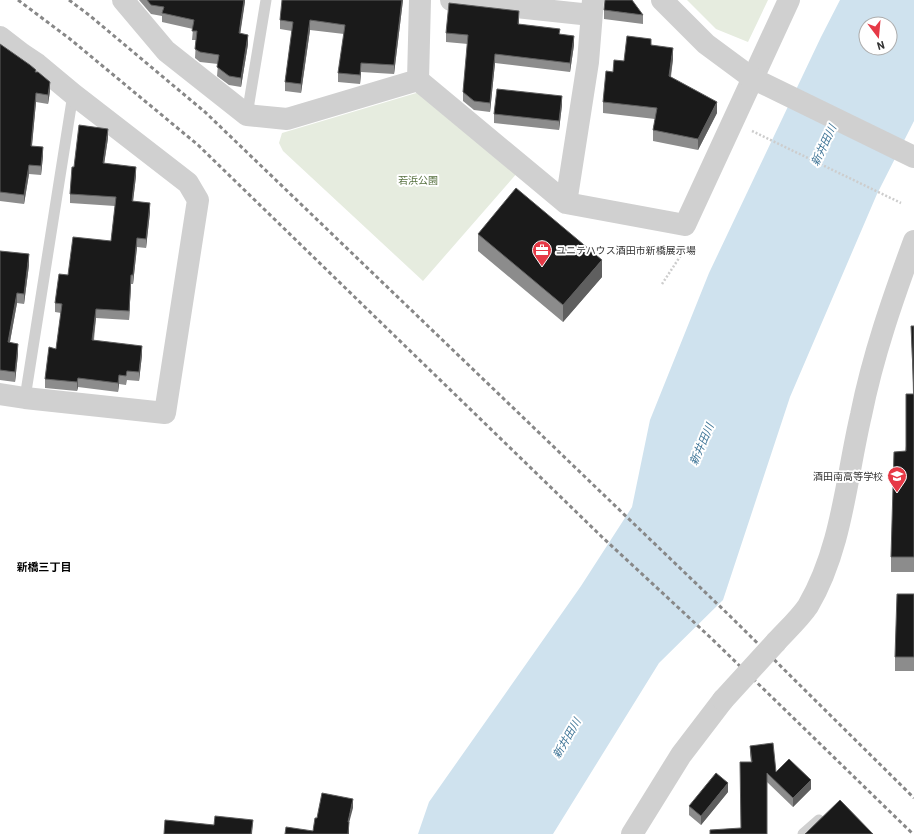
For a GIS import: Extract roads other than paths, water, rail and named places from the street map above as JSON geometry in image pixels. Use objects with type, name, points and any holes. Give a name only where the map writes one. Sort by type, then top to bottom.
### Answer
[{"type":"street","points":[[123,0],[166,52],[247,115],[287,119],[418,80]]},
{"type":"street","points":[[418,80],[420,0]]},
{"type":"street","points":[[451,0],[592,8],[588,62],[566,203]]},
{"type":"street","points":[[662,0],[706,44],[752,78],[913,156]]},
{"type":"street","points":[[418,80],[566,203],[685,225],[789,0]]},
{"type":"street","points":[[0,36],[188,183],[198,200],[165,413],[0,394]]},
{"type":"street","points":[[632,834],[681,755],[723,700],[807,607],[823,575],[837,537],[861,413],[887,315],[914,242]]},
{"type":"lane","points":[[247,115],[266,0]]},
{"type":"lane","points":[[25,398],[73,94]]},
{"type":"lane","points":[[803,834],[819,820]]},
{"type":"water","name":"新井田川","points":[[840,0],[914,0],[914,121],[877,194],[790,397],[723,600],[659,663],[553,834],[418,834],[429,802],[581,586],[632,507],[650,420],[709,273]]},
{"type":"railway","points":[[18,0],[70,39],[198,145],[601,536],[711,638],[913,834]]},
{"type":"railway","points":[[69,0],[205,112],[732,618],[914,798]]},
{"type":"place","name":"ユニテハウス酒田市新橋展示場","points":[[542,267]]},
{"type":"place","name":"酒田南高等学校","points":[[897,493]]},
{"type":"district","name":"新橋三丁目","points":[[44,566]]},
{"type":"park label","name":"若浜公園","points":[[418,180]]}]
